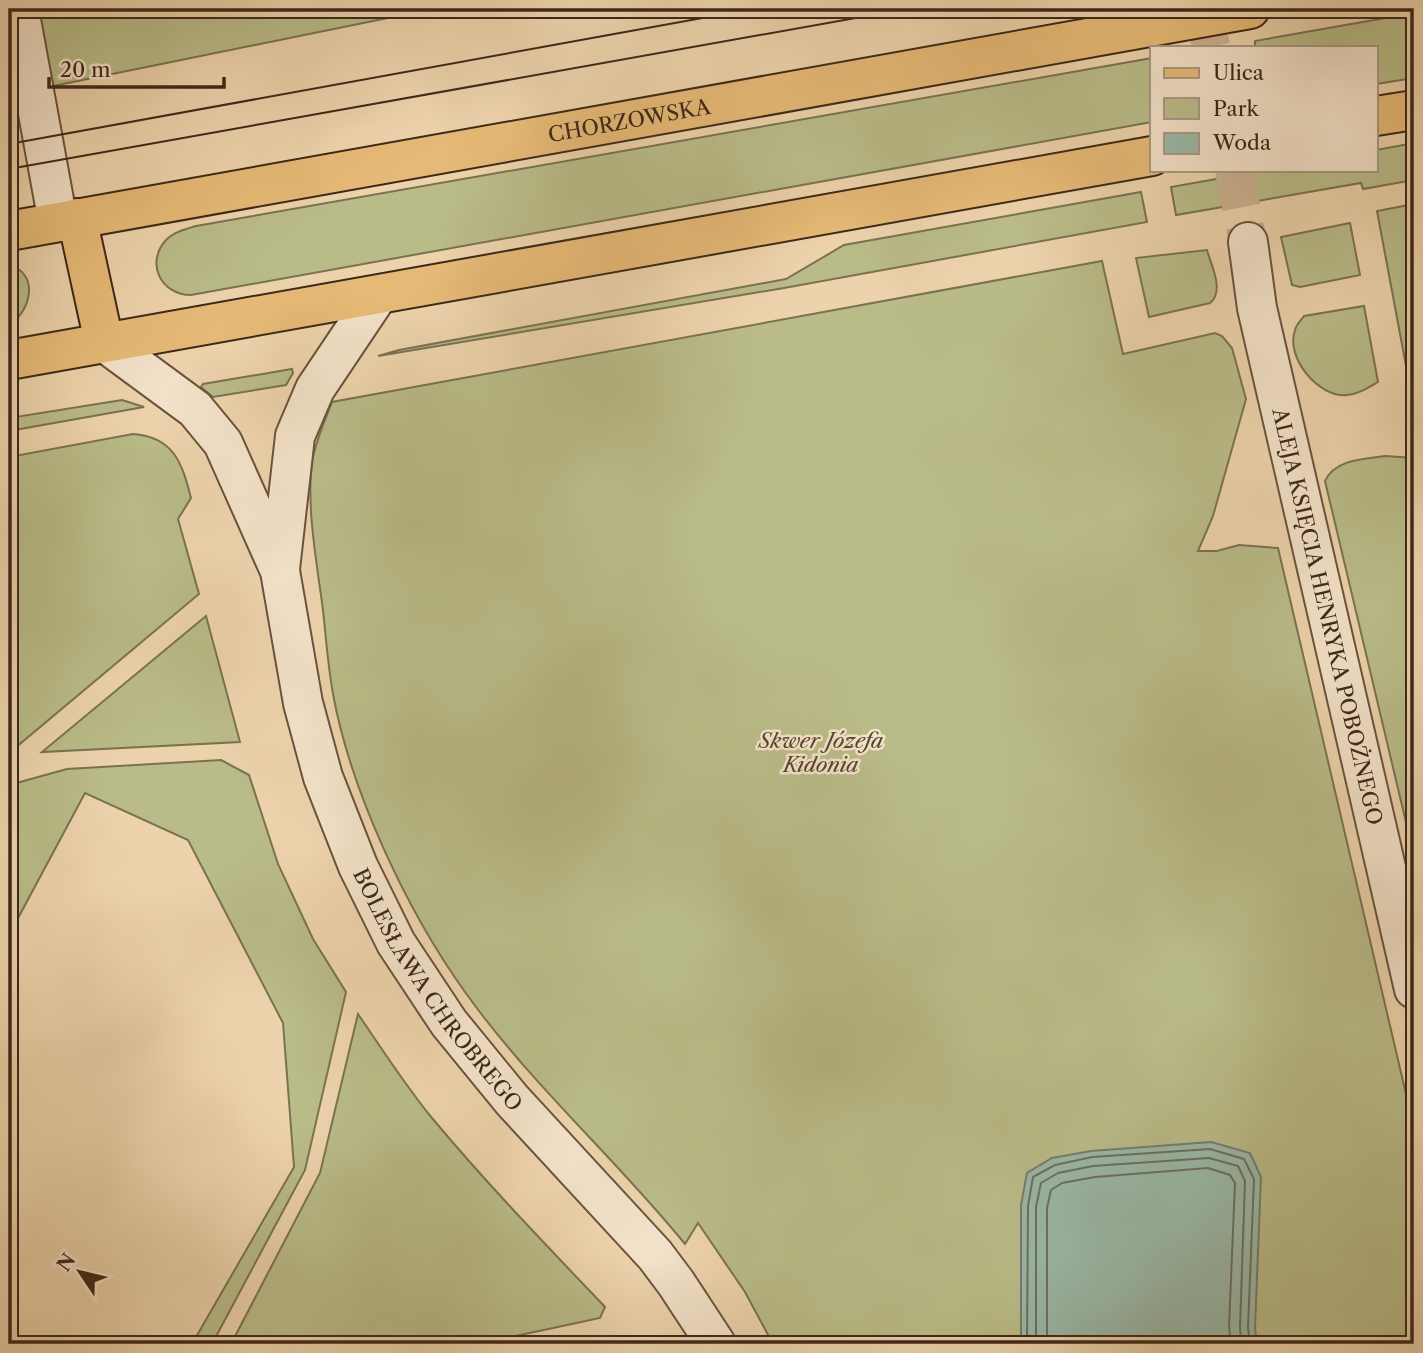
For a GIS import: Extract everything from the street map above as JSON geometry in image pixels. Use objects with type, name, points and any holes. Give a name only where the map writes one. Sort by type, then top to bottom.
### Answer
[{"type":"main road","name":"CHORZOWSKA","points":[[9,231],[1251,9]]},
{"type":"main road","points":[[1378,116],[1414,110]]},
{"type":"main road","points":[[9,360],[1150,156]]},
{"type":"main road","points":[[68,220],[104,342]]},
{"type":"street","points":[[14,9],[20,20],[68,220]]},
{"type":"street","name":"ALEJA KSIĘCIA HENRYKA POBOŻNEGO","points":[[1248,242],[1257,308],[1414,989]]},
{"type":"street","name":"BOLESŁAWA CHROBREGO","points":[[280,571],[295,436],[315,389],[378,295]]},
{"type":"street","name":"BOLESŁAWA CHROBREGO","points":[[104,342],[194,409],[223,443],[280,571],[303,703],[323,777],[358,866],[396,943],[449,1023],[512,1100],[655,1255],[716,1344]]},
{"type":"green space","points":[[9,9],[432,9],[9,95]]},
{"type":"green space","points":[[1414,13],[1414,78],[1378,84],[1378,46],[1255,46],[1255,41]]},
{"type":"green space","points":[[1150,58],[1150,122],[191,295],[180,294],[164,284],[159,276],[157,258],[166,240],[176,233],[196,226]]},
{"type":"green space","points":[[1414,143],[1414,180],[1363,189],[1361,183],[1176,215],[1171,187],[1256,172],[1378,172],[1378,150]]},
{"type":"green space","points":[[1141,192],[1147,222],[784,288],[378,356],[786,279],[844,245]]},
{"type":"green space","points":[[1414,204],[1414,398],[1377,211]]},
{"type":"green space","points":[[1350,223],[1360,275],[1300,287],[1292,285],[1281,237]]},
{"type":"green space","points":[[1207,250],[1217,285],[1210,303],[1149,317],[1136,258]]},
{"type":"green space","name":"Skwer Józefa Kidonia","points":[[1102,261],[1123,354],[1215,333],[1222,336],[1232,348],[1246,399],[1213,516],[1198,551],[1217,551],[1239,545],[1278,548],[1414,1128],[1414,1344],[773,1344],[745,1292],[698,1223],[685,1244],[490,1025],[443,960],[402,888],[367,810],[353,771],[333,694],[311,513],[311,474],[317,443],[332,402]]},
{"type":"green space","points":[[9,265],[19,269],[25,276],[29,293],[23,311],[9,325]]},
{"type":"green space","points":[[1364,306],[1378,382],[1356,393],[1336,394],[1316,383],[1300,364],[1293,341],[1296,328],[1304,316]]},
{"type":"green space","points":[[292,369],[293,373],[286,385],[213,397],[201,387],[203,384]]},
{"type":"green space","points":[[122,400],[144,407],[9,431],[9,418]]},
{"type":"green space","points":[[133,434],[158,440],[167,446],[180,463],[191,498],[178,519],[199,594],[9,753],[9,457]]},
{"type":"green space","points":[[1385,456],[1414,458],[1414,856],[1325,481],[1343,464]]},
{"type":"green space","points":[[206,616],[240,742],[42,752]]},
{"type":"green space","points":[[221,760],[249,775],[278,864],[313,939],[346,992],[305,1170],[212,1344],[192,1344],[294,1167],[283,1023],[188,840],[85,793],[9,935],[9,785],[67,769]]},
{"type":"green space","points":[[358,1014],[432,1118],[495,1190],[605,1307],[600,1318],[478,1344],[231,1344],[320,1173]]},
{"type":"water","points":[[1211,1142],[1250,1153],[1261,1177],[1255,1328],[1257,1344],[1021,1344],[1021,1205],[1027,1173],[1052,1158],[1091,1151]]},
{"type":"tunnel","points":[[1204,9],[1211,46]]},
{"type":"tunnel","points":[[1234,172],[1248,242]]},
{"type":"tram line","points":[[9,144],[752,9]]},
{"type":"tram line","points":[[9,169],[906,9]]}]
